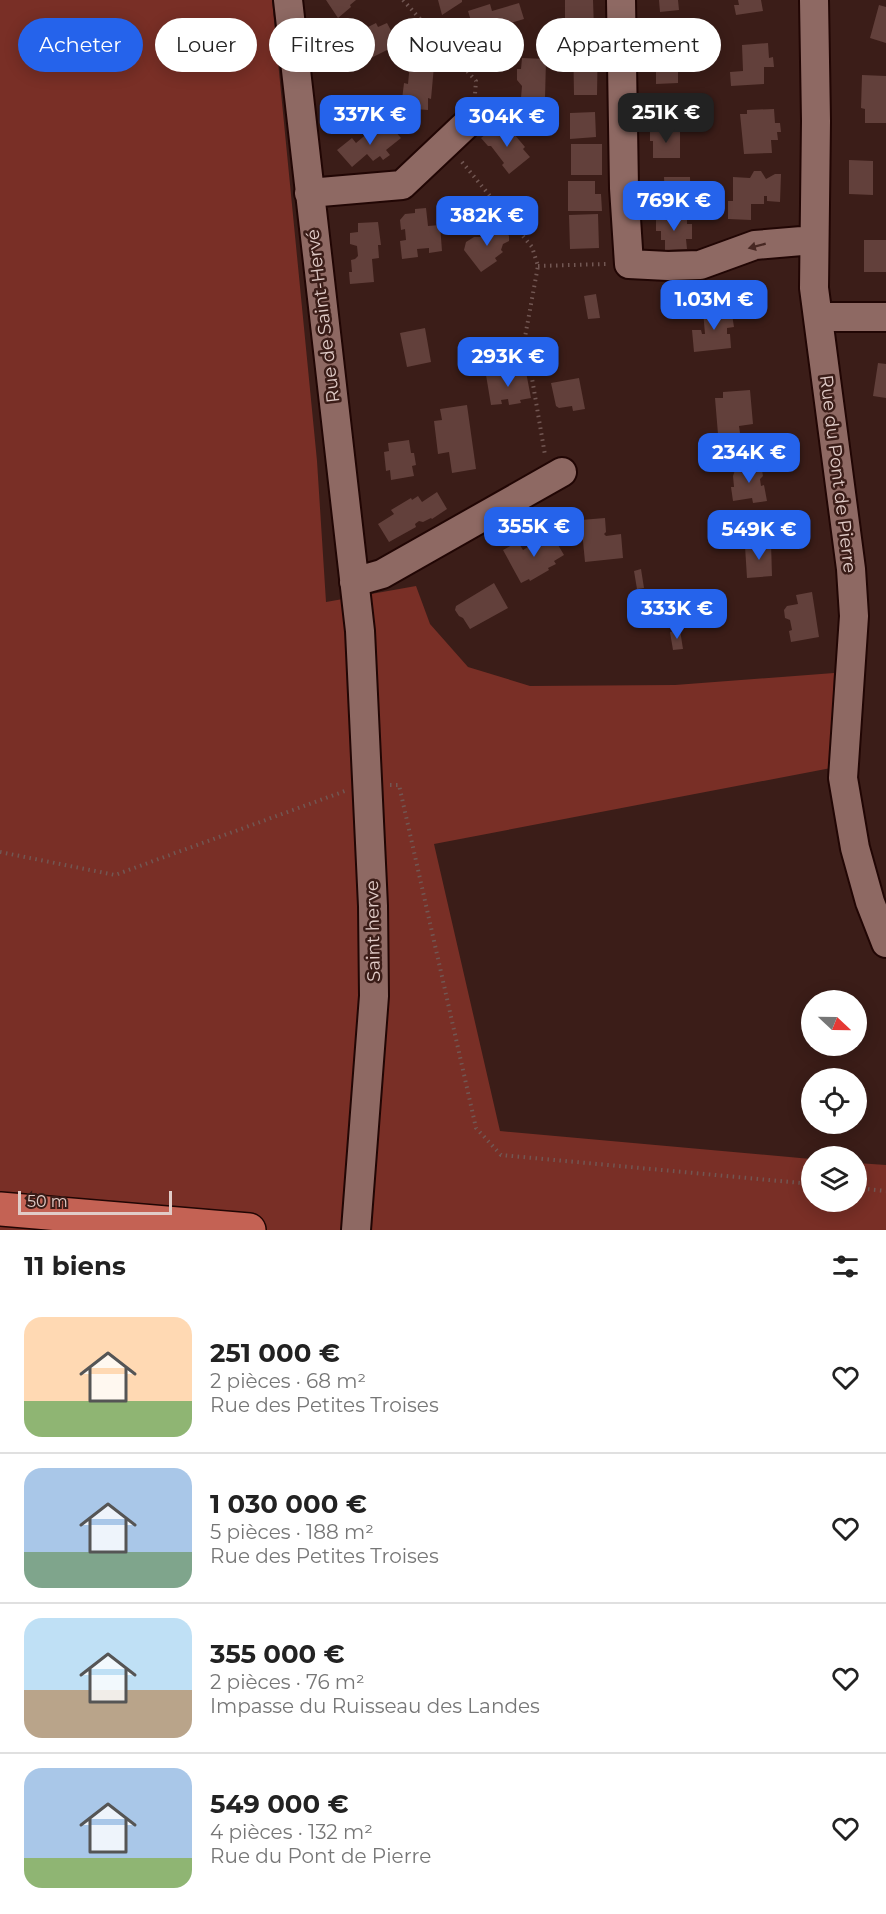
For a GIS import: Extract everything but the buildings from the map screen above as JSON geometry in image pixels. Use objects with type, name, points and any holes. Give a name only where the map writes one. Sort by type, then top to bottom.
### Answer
[{"type":"highway","points":[[0,1209],[249,1230]]},
{"type":"street","name":"Rue de Saint-Hervé","points":[[288,0],[360,631]]},
{"type":"street","points":[[621,0],[624,188],[629,264],[700,265],[755,245],[814,240]]},
{"type":"street","name":"Rue du Pont de Pierre","points":[[814,0],[816,121],[814,288],[851,569],[854,616],[843,778],[855,848],[870,902],[886,943]]},
{"type":"street","points":[[309,193],[402,185],[474,117]]},
{"type":"street","points":[[818,317],[886,317]]},
{"type":"street","points":[[354,582],[382,574],[556,475]]},
{"type":"street","name":"Saint herve","points":[[356,1230],[374,996],[373,906],[360,631]]},
{"type":"path","points":[[403,0],[476,81],[474,117]]},
{"type":"path","points":[[446,143],[532,247],[538,266],[525,337],[556,475]]},
{"type":"path","points":[[538,266],[629,264]]},
{"type":"path","points":[[383,785],[399,785],[476,1128],[501,1155],[801,1183]]},
{"type":"path","points":[[0,852],[114,876],[349,790]]},
{"type":"path","points":[[867,1189],[886,1191]]},
{"type":"shaded area","points":[[0,0],[272,0],[274,18],[269,18],[269,72],[279,72],[317,461],[326,602],[416,586],[430,624],[468,667],[530,686],[675,685],[834,673],[831,768],[434,844],[500,1131],[801,1158],[801,1212],[867,1212],[867,1164],[886,1165],[886,1230],[0,1230]]}]
